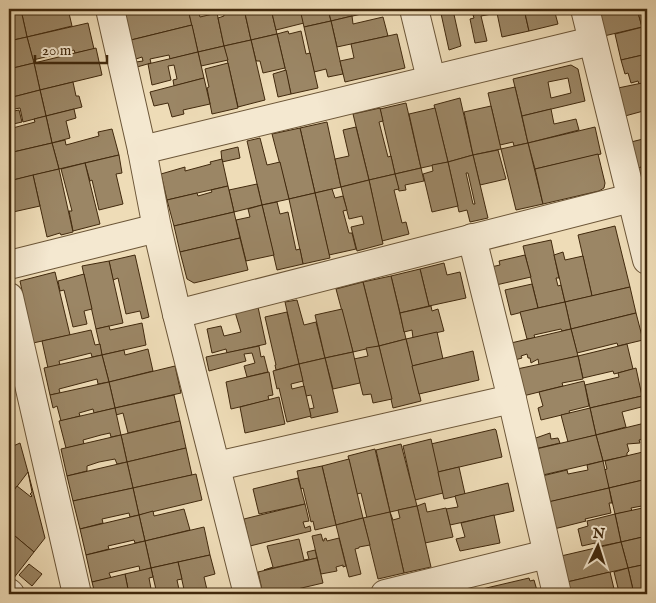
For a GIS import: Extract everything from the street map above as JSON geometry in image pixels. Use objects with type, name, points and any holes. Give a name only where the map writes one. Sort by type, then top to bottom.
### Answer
[{"type":"street","points":[[110,9],[177,314],[248,594]]},
{"type":"street","points":[[414,9],[431,79]]},
{"type":"street","points":[[585,9],[647,260]]},
{"type":"street","points":[[142,150],[592,41]]},
{"type":"street","points":[[177,314],[631,198]]},
{"type":"street","points":[[9,265],[157,228]]},
{"type":"street","points":[[472,238],[512,398],[557,594]]},
{"type":"street","points":[[9,297],[77,594]]},
{"type":"street","points":[[217,466],[512,398]]},
{"type":"street","points":[[385,594],[547,554]]},
{"type":"building","points":[[68,9],[72,26],[27,37],[21,10]]},
{"type":"building","points":[[124,9],[131,9],[132,11],[143,9],[188,9],[192,25],[131,40]]},
{"type":"building","points":[[188,9],[198,9],[200,17],[217,13],[224,46],[198,52]]},
{"type":"building","points":[[223,9],[244,9],[251,40],[224,46],[218,18],[224,16]]},
{"type":"building","points":[[244,9],[271,9],[277,34],[251,40]]},
{"type":"building","points":[[271,9],[300,9],[304,23],[276,30]]},
{"type":"building","points":[[300,9],[328,9],[331,21],[304,27]]},
{"type":"building","points":[[328,9],[383,9],[331,21]]},
{"type":"building","points":[[440,9],[455,9],[453,10],[461,46],[449,50]]},
{"type":"building","points":[[468,9],[496,9],[497,13],[481,16],[487,41],[475,43],[470,19],[474,18],[473,15],[481,13],[481,10],[469,13]]},
{"type":"building","points":[[524,9],[529,31],[502,37],[497,13]]},
{"type":"building","points":[[524,9],[554,9],[558,24],[529,31]]},
{"type":"building","points":[[598,9],[637,9],[642,27],[604,36]]},
{"type":"building","points":[[637,9],[647,9],[647,26],[642,27]]},
{"type":"building","points":[[21,10],[27,37],[9,41],[9,13]]},
{"type":"building","points":[[352,16],[353,24],[383,17],[388,36],[337,47],[331,21]]},
{"type":"building","points":[[331,21],[343,74],[328,77],[326,69],[314,72],[304,27]]},
{"type":"building","points":[[88,23],[94,49],[75,53],[74,50],[33,60],[27,37]]},
{"type":"building","points":[[192,25],[198,52],[170,59],[169,55],[150,59],[151,63],[137,67],[136,62],[143,61],[142,57],[136,59],[131,40]]},
{"type":"building","points":[[647,26],[647,54],[621,60],[615,34]]},
{"type":"building","points":[[288,31],[289,34],[301,31],[306,54],[310,53],[318,88],[291,94],[277,34]]},
{"type":"building","points":[[277,34],[285,68],[263,73],[260,61],[256,61],[251,40]]},
{"type":"building","points":[[397,34],[405,68],[345,82],[340,61],[354,58],[351,44]]},
{"type":"building","points":[[27,37],[34,63],[9,69],[9,41]]},
{"type":"building","points":[[251,40],[265,100],[238,107],[224,46]]},
{"type":"building","points":[[224,46],[228,60],[201,66],[198,52]]},
{"type":"building","points":[[96,48],[102,75],[40,90],[34,63]]},
{"type":"building","points":[[198,52],[204,78],[174,86],[173,80],[177,79],[174,65],[168,66],[171,80],[152,85],[148,64]]},
{"type":"building","points":[[647,54],[647,82],[639,84],[638,81],[631,83],[628,73],[625,74],[621,60]]},
{"type":"building","points":[[34,63],[40,90],[9,98],[9,69]]},
{"type":"building","points":[[228,63],[238,108],[212,114],[205,69]]},
{"type":"building","points":[[571,65],[578,69],[585,101],[522,116],[513,79]],"holes":[[[568,78],[571,93],[551,98],[548,82]]]},
{"type":"building","points":[[286,70],[291,94],[278,97],[273,74]]},
{"type":"building","points":[[204,78],[210,104],[183,110],[184,114],[172,117],[168,103],[154,106],[150,92]]},
{"type":"building","points":[[73,82],[76,96],[79,96],[82,107],[46,116],[40,90]]},
{"type":"building","points":[[647,82],[647,110],[625,116],[618,88]]},
{"type":"building","points":[[515,87],[528,143],[514,146],[513,142],[500,145],[488,93]]},
{"type":"building","points":[[40,90],[46,116],[23,122],[20,108],[9,110],[9,98]]},
{"type":"building","points":[[460,98],[473,155],[448,162],[434,105]]},
{"type":"building","points":[[406,103],[421,168],[395,174],[380,109]]},
{"type":"building","points":[[491,106],[501,149],[473,155],[464,112]]},
{"type":"building","points":[[380,108],[383,121],[379,122],[388,157],[391,156],[395,174],[369,180],[353,114]]},
{"type":"building","points":[[435,108],[448,162],[421,168],[409,114]]},
{"type":"building","points":[[74,109],[76,118],[66,121],[70,138],[52,143],[46,116]]},
{"type":"building","points":[[551,109],[554,124],[576,119],[579,130],[528,143],[522,116]]},
{"type":"building","points":[[19,110],[22,122],[9,125],[9,112]]},
{"type":"building","points":[[46,116],[52,143],[9,153],[9,129],[35,122],[34,119]]},
{"type":"building","points":[[327,122],[341,187],[315,193],[300,128]]},
{"type":"building","points":[[356,127],[369,180],[341,187],[335,159],[349,156],[343,130]]},
{"type":"building","points":[[595,127],[601,154],[535,169],[528,143]]},
{"type":"building","points":[[300,128],[315,193],[289,199],[272,134]]},
{"type":"building","points":[[112,129],[119,155],[59,169],[52,143],[65,140],[66,145],[99,136],[98,132]]},
{"type":"building","points":[[260,138],[267,165],[280,162],[289,199],[262,205],[247,141]]},
{"type":"building","points":[[647,138],[647,166],[637,168],[631,142]]},
{"type":"building","points":[[52,143],[59,169],[9,181],[9,153]]},
{"type":"building","points":[[528,143],[543,204],[516,210],[501,149]]},
{"type":"building","points":[[238,147],[240,158],[222,162],[221,151]]},
{"type":"building","points":[[498,150],[506,179],[480,185],[473,155]]},
{"type":"building","points":[[598,154],[605,183],[604,188],[599,191],[543,204],[535,169]]},
{"type":"building","points":[[119,155],[122,173],[116,174],[123,204],[99,210],[92,180],[90,181],[85,163]]},
{"type":"building","points":[[473,155],[488,218],[470,222],[467,210],[459,212],[448,162]],"holes":[[[466,173],[468,173],[475,204],[473,204]]]},
{"type":"building","points":[[222,159],[228,186],[167,200],[161,174],[185,167],[185,171]]},
{"type":"building","points":[[448,162],[458,206],[432,212],[423,174],[433,171],[432,165]]},
{"type":"building","points":[[85,163],[100,224],[73,231],[69,211],[72,211],[61,169]]},
{"type":"building","points":[[647,166],[647,194],[643,195],[637,168]]},
{"type":"building","points":[[421,168],[424,181],[405,185],[406,190],[399,191],[395,174]]},
{"type":"building","points":[[59,169],[73,232],[47,237],[33,175]]},
{"type":"building","points":[[395,174],[399,189],[394,190],[402,223],[406,222],[409,234],[382,241],[369,180]]},
{"type":"building","points":[[33,175],[40,206],[13,212],[9,194],[9,181]]},
{"type":"building","points":[[369,180],[383,244],[357,251],[351,227],[364,224],[362,216],[349,219],[341,187]]},
{"type":"building","points":[[257,184],[262,205],[234,212],[229,190]]},
{"type":"building","points":[[228,186],[234,212],[174,226],[167,200],[197,193],[198,196],[212,192],[211,190]]},
{"type":"building","points":[[332,189],[335,198],[343,196],[347,210],[343,211],[356,249],[329,255],[315,193]]},
{"type":"building","points":[[315,193],[330,258],[303,264],[289,199]]},
{"type":"building","points":[[277,202],[280,214],[288,212],[296,250],[300,249],[303,264],[277,270],[262,205]]},
{"type":"building","points":[[262,205],[274,255],[246,261],[236,220],[250,217],[248,209]]},
{"type":"building","points":[[234,212],[240,238],[180,252],[174,226]]},
{"type":"building","points":[[615,226],[630,287],[592,296],[578,235]]},
{"type":"building","points":[[240,238],[248,270],[194,283],[187,279],[180,252]]},
{"type":"building","points":[[551,240],[559,278],[556,278],[558,286],[561,285],[565,302],[538,308],[523,246]]},
{"type":"building","points":[[563,252],[565,260],[583,256],[592,296],[565,302],[554,255]]},
{"type":"building","points":[[135,255],[149,317],[142,319],[140,311],[126,314],[118,278],[113,280],[109,261]]},
{"type":"building","points":[[525,255],[531,277],[496,285],[491,267],[500,265],[499,261]]},
{"type":"building","points":[[109,261],[123,323],[96,329],[82,266]]},
{"type":"building","points":[[444,263],[447,275],[460,272],[466,298],[429,306],[420,269]]},
{"type":"building","points":[[420,269],[429,306],[400,313],[391,276]]},
{"type":"building","points":[[55,272],[70,335],[33,343],[20,281]]},
{"type":"building","points":[[84,274],[92,309],[84,311],[87,324],[73,327],[64,290],[60,291],[58,281]]},
{"type":"building","points":[[391,276],[406,339],[379,346],[363,282]]},
{"type":"building","points":[[363,282],[379,346],[353,352],[336,289]]},
{"type":"building","points":[[532,284],[538,308],[511,315],[505,290]]},
{"type":"building","points":[[630,287],[636,313],[571,329],[565,302]]},
{"type":"building","points":[[297,300],[304,325],[316,322],[325,358],[299,364],[285,302]]},
{"type":"building","points":[[565,302],[571,329],[562,331],[561,329],[534,335],[535,338],[527,339],[520,312]]},
{"type":"building","points":[[431,306],[432,311],[438,309],[444,331],[413,338],[412,330],[404,332],[400,313]]},
{"type":"building","points":[[258,307],[266,344],[227,353],[226,349],[212,353],[207,329],[221,326],[224,336],[241,332],[235,312]]},
{"type":"building","points":[[342,309],[353,352],[325,358],[315,315]]},
{"type":"building","points":[[287,312],[299,364],[276,370],[265,317]]},
{"type":"building","points":[[636,313],[643,340],[618,346],[617,343],[577,353],[571,329]]},
{"type":"building","points":[[142,323],[146,345],[102,355],[96,329],[109,326],[110,330]]},
{"type":"building","points":[[571,329],[578,356],[539,365],[538,359],[531,363],[527,354],[515,360],[511,343]]},
{"type":"building","points":[[91,330],[95,345],[100,344],[102,355],[92,357],[91,353],[59,361],[60,365],[48,368],[42,341]]},
{"type":"building","points":[[437,332],[443,359],[412,366],[406,339]]},
{"type":"building","points":[[406,339],[421,401],[393,408],[379,346]]},
{"type":"building","points":[[627,344],[633,369],[614,374],[613,371],[583,378],[578,356]]},
{"type":"building","points":[[259,346],[261,357],[264,356],[268,372],[247,377],[244,366],[255,363],[252,353],[244,354],[246,361],[209,371],[206,357]]},
{"type":"building","points":[[379,346],[392,399],[373,403],[371,394],[363,395],[354,359],[368,356],[366,348]]},
{"type":"building","points":[[148,349],[153,371],[109,382],[102,355],[124,350],[125,355]]},
{"type":"building","points":[[473,351],[479,380],[419,394],[412,366]]},
{"type":"building","points":[[353,352],[360,383],[333,389],[325,358]]},
{"type":"building","points":[[102,355],[109,382],[98,384],[97,379],[59,389],[60,393],[50,395],[44,368]]},
{"type":"building","points":[[578,356],[583,379],[562,383],[563,386],[523,396],[517,369]]},
{"type":"building","points":[[325,358],[338,412],[311,418],[309,409],[314,408],[311,395],[306,396],[299,364]]},
{"type":"building","points":[[299,364],[303,381],[291,384],[292,389],[304,386],[311,416],[287,422],[273,371]]},
{"type":"building","points":[[175,366],[181,393],[115,408],[109,382]]},
{"type":"building","points":[[636,368],[642,396],[590,408],[585,385],[619,377],[618,373]]},
{"type":"building","points":[[269,372],[273,395],[268,396],[269,400],[231,409],[226,382]]},
{"type":"building","points":[[584,381],[589,406],[541,420],[538,408],[543,406],[539,392]]},
{"type":"building","points":[[109,382],[115,408],[94,413],[93,409],[79,413],[80,416],[61,421],[57,406],[53,408],[50,395]]},
{"type":"building","points":[[174,395],[180,421],[128,433],[123,413],[116,415],[115,408]]},
{"type":"building","points":[[642,396],[645,406],[622,412],[626,427],[596,435],[590,408]]},
{"type":"building","points":[[279,397],[285,424],[245,433],[240,407]]},
{"type":"building","points":[[115,408],[121,435],[111,437],[110,433],[101,435],[83,440],[84,444],[66,448],[59,421]]},
{"type":"building","points":[[590,408],[596,435],[568,442],[561,415]]},
{"type":"building","points":[[180,421],[186,448],[127,462],[121,435]]},
{"type":"building","points":[[645,423],[647,438],[639,440],[640,443],[627,444],[629,451],[627,456],[603,461],[596,435]]},
{"type":"building","points":[[495,429],[502,457],[438,472],[431,444]]},
{"type":"building","points":[[550,433],[551,439],[558,438],[560,443],[535,449],[533,439]]},
{"type":"building","points":[[121,435],[127,462],[117,464],[115,459],[99,462],[87,466],[87,471],[67,476],[61,449]]},
{"type":"building","points":[[596,435],[603,461],[543,475],[536,449]]},
{"type":"building","points":[[431,439],[443,493],[415,500],[403,446]]},
{"type":"building","points":[[20,443],[28,472],[9,497],[9,451],[11,447]]},
{"type":"building","points":[[401,444],[417,506],[390,512],[376,450]]},
{"type":"building","points":[[186,448],[192,475],[133,488],[127,462]]},
{"type":"building","points":[[375,449],[390,512],[367,518],[361,493],[357,494],[348,456]]},
{"type":"building","points":[[647,451],[647,479],[609,488],[604,470],[607,469],[605,461]]},
{"type":"building","points":[[349,459],[363,518],[336,525],[322,466]]},
{"type":"building","points":[[603,461],[609,488],[549,502],[542,476],[567,470],[568,474],[588,470],[587,465]]},
{"type":"building","points":[[127,462],[133,488],[73,501],[67,476]]},
{"type":"building","points":[[322,466],[336,525],[315,530],[297,471]]},
{"type":"building","points":[[459,467],[465,494],[444,499],[438,472]]},
{"type":"building","points":[[28,472],[45,538],[34,552],[9,531],[9,497],[17,486],[32,496],[30,494],[32,492]]},
{"type":"building","points":[[196,474],[202,500],[139,515],[133,488]]},
{"type":"building","points":[[298,478],[305,504],[259,514],[253,489]]},
{"type":"building","points":[[647,479],[647,505],[631,508],[632,511],[615,514],[609,488]]},
{"type":"building","points":[[508,483],[514,511],[450,525],[446,509],[458,507],[455,496]]},
{"type":"building","points":[[133,488],[139,515],[130,517],[129,513],[102,519],[103,523],[80,529],[73,501]]},
{"type":"building","points":[[609,488],[612,503],[609,503],[611,513],[554,529],[548,502]]},
{"type":"building","points":[[425,503],[427,512],[446,508],[453,537],[425,543],[417,506]]},
{"type":"building","points":[[305,504],[309,521],[303,522],[305,528],[310,526],[311,531],[250,546],[244,519]]},
{"type":"building","points":[[417,506],[431,567],[404,573],[390,512],[393,520],[400,518],[398,510]]},
{"type":"building","points":[[647,507],[647,525],[645,525],[647,536],[621,542],[615,514]]},
{"type":"building","points":[[184,509],[190,530],[145,541],[139,515],[153,511],[154,516]]},
{"type":"building","points":[[390,512],[404,573],[378,579],[363,518]]},
{"type":"building","points":[[615,514],[621,542],[596,547],[595,543],[582,546],[578,529],[588,526],[587,521]]},
{"type":"building","points":[[139,515],[145,541],[135,543],[134,540],[108,546],[109,549],[86,555],[80,529]]},
{"type":"building","points":[[494,515],[500,543],[460,551],[456,539],[465,537],[461,523]]},
{"type":"building","points":[[363,518],[370,545],[355,549],[361,574],[349,577],[336,525]]},
{"type":"building","points":[[204,527],[210,555],[151,568],[145,541]]},
{"type":"building","points":[[9,531],[34,552],[13,579],[9,575]]},
{"type":"building","points":[[321,534],[323,541],[326,538],[327,541],[339,538],[346,566],[336,567],[337,571],[321,574],[312,536]]},
{"type":"building","points":[[647,536],[647,564],[628,568],[621,542]]},
{"type":"building","points":[[299,539],[304,560],[309,559],[307,552],[315,550],[317,558],[264,570],[273,567],[267,546]]},
{"type":"building","points":[[145,541],[151,568],[140,571],[139,566],[109,573],[111,578],[92,582],[86,555]]},
{"type":"building","points":[[621,542],[628,568],[567,582],[561,556]]},
{"type":"building","points":[[210,555],[215,574],[204,577],[208,594],[185,594],[178,562]]},
{"type":"building","points":[[317,558],[323,583],[276,594],[263,594],[258,572]]},
{"type":"building","points":[[178,562],[182,579],[177,580],[180,594],[157,594],[151,568]]},
{"type":"building","points":[[29,564],[42,574],[32,586],[19,575]]},
{"type":"building","points":[[647,564],[647,591],[634,594],[628,568]]},
{"type":"building","points":[[151,568],[153,577],[149,578],[152,594],[129,594],[125,574]]},
{"type":"building","points":[[628,568],[634,594],[570,594],[567,582],[610,572],[615,593],[619,592],[614,572]]},
{"type":"building","points":[[125,574],[129,594],[95,594],[92,582]]},
{"type":"building","points":[[529,578],[530,581],[534,580],[538,594],[465,594],[465,593]]}]
